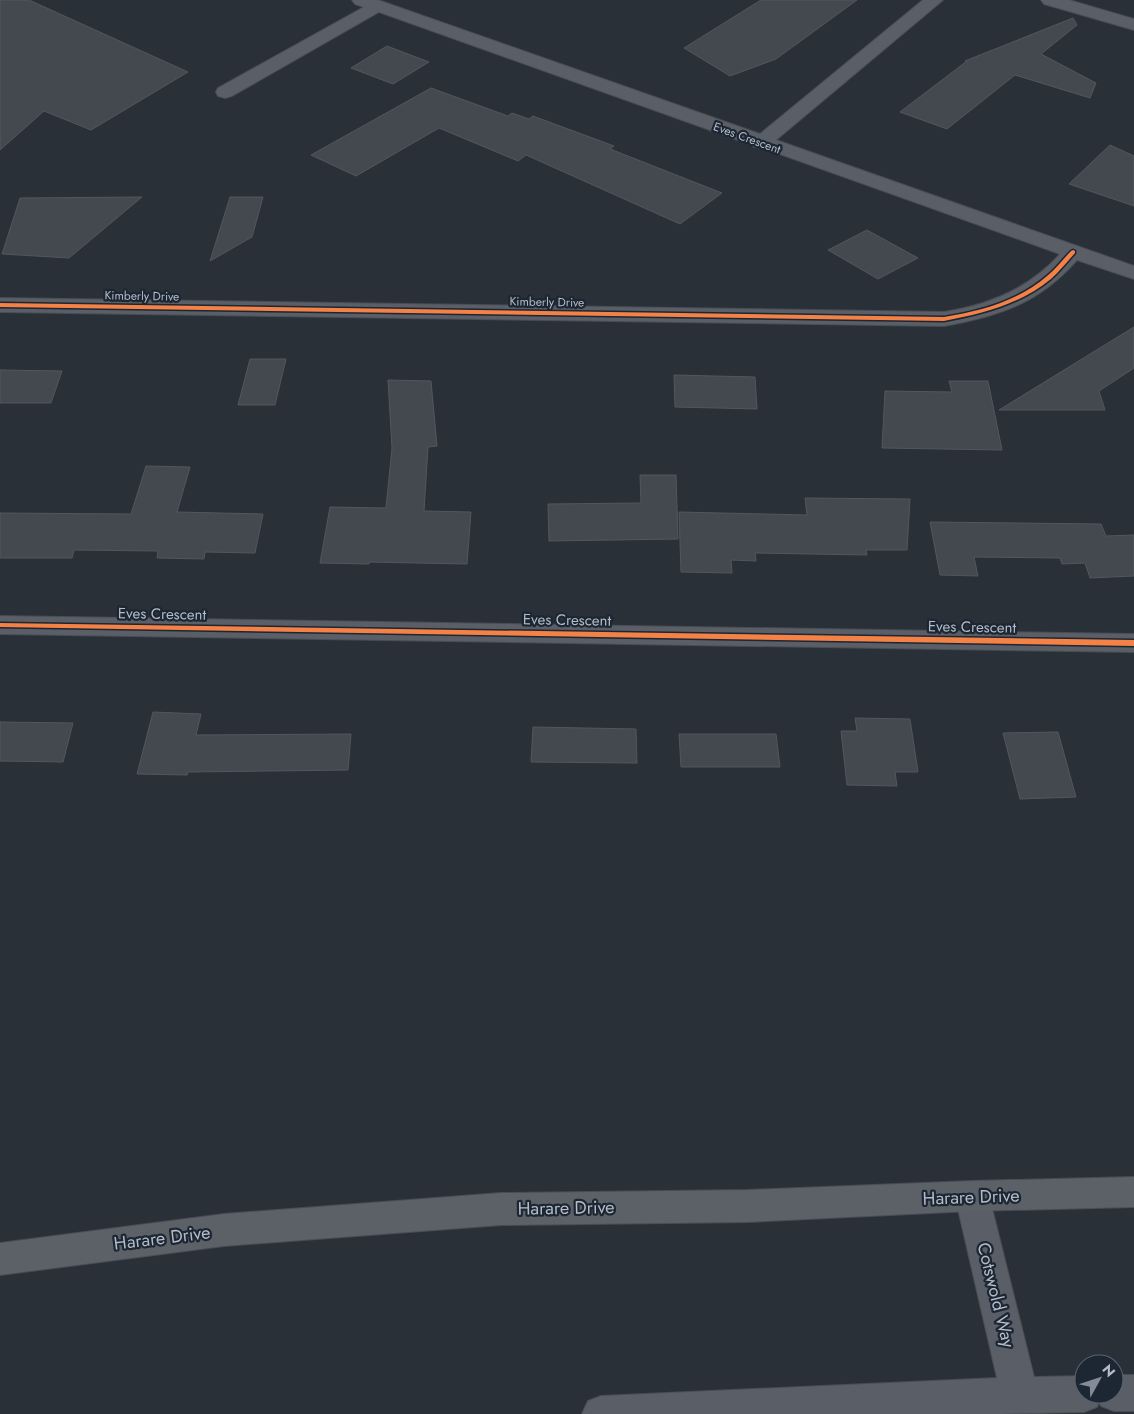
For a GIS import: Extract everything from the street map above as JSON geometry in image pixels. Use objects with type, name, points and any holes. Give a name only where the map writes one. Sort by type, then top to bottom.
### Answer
[{"type":"main road","name":"Harare Drive","points":[[0,1259],[224,1230],[501,1209],[748,1206],[972,1196],[1134,1192]]},
{"type":"street","points":[[761,143],[934,0]]},
{"type":"street","points":[[1050,0],[1134,25]]},
{"type":"street","points":[[225,92],[369,3]]},
{"type":"street","name":"Eves Crescent","points":[[369,3],[761,143],[1134,273]]},
{"type":"street","name":"Kimberly Drive","points":[[0,305],[944,319],[981,313],[1006,303],[1047,280],[1073,252]]},
{"type":"street","name":"Eves Crescent","points":[[0,625],[1134,643]]},
{"type":"street","name":"Cotswold Way","points":[[972,1196],[1020,1395]]},
{"type":"street","points":[[602,1414],[1074,1394]]},
{"type":"building","points":[[0,0],[29,0],[188,72],[91,130],[44,111],[0,150]]},
{"type":"building","points":[[761,0],[857,0],[776,59],[730,76],[684,48]]},
{"type":"building","points":[[1073,18],[1077,25],[1041,54],[1096,83],[1090,98],[1015,75],[947,129],[900,112],[967,61],[965,61]]},
{"type":"building","points":[[387,46],[429,62],[393,84],[351,68]]},
{"type":"building","points":[[431,88],[508,116],[512,113],[529,119],[533,116],[614,146],[610,149],[722,193],[680,224],[526,155],[518,161],[439,128],[356,176],[311,155]]},
{"type":"building","points":[[1110,145],[1134,156],[1134,206],[1069,184]]},
{"type":"building","points":[[142,197],[69,258],[2,254],[20,198]]},
{"type":"building","points":[[230,197],[263,197],[252,237],[210,261]]},
{"type":"building","points":[[867,230],[918,258],[878,279],[828,250]]},
{"type":"building","points":[[1134,327],[1134,368],[1099,391],[1105,410],[999,410]]},
{"type":"building","points":[[250,359],[286,359],[275,405],[238,405]]},
{"type":"building","points":[[0,370],[62,371],[51,403],[0,403]]},
{"type":"building","points":[[674,375],[755,377],[757,409],[675,407]]},
{"type":"building","points":[[388,380],[431,381],[437,446],[428,447],[424,511],[471,512],[467,564],[320,563],[330,507],[386,508],[392,448]]},
{"type":"building","points":[[949,381],[988,381],[1002,450],[882,448],[885,391],[952,392]]},
{"type":"building","points":[[146,466],[190,467],[177,512],[263,514],[255,553],[205,552],[204,559],[157,558],[158,551],[74,550],[72,558],[0,558],[0,513],[131,514]]},
{"type":"building","points":[[640,475],[676,475],[678,539],[549,541],[548,504],[641,503]]},
{"type":"building","points":[[805,498],[910,499],[907,550],[866,550],[867,555],[755,553],[756,561],[731,560],[732,573],[681,572],[679,512],[807,515]]},
{"type":"building","points":[[930,522],[1101,524],[1106,536],[1134,535],[1134,576],[1090,578],[1085,563],[1062,564],[1060,558],[974,557],[978,576],[940,575]]},
{"type":"building","points":[[153,712],[201,714],[196,735],[351,734],[348,770],[188,772],[187,775],[137,774]]},
{"type":"building","points":[[855,718],[910,719],[918,772],[895,772],[897,786],[847,785],[841,731],[857,731]]},
{"type":"building","points":[[0,722],[73,723],[63,762],[0,761]]},
{"type":"building","points":[[533,727],[636,729],[637,763],[531,762]]},
{"type":"building","points":[[1058,732],[1076,797],[1020,799],[1003,733]]},
{"type":"building","points":[[679,734],[776,734],[780,767],[681,767]]},
{"type":"cycle path","points":[[0,305],[944,319],[972,314],[998,306],[1022,295],[1050,277],[1073,252]]},
{"type":"cycle path","points":[[0,625],[1134,643]]}]
